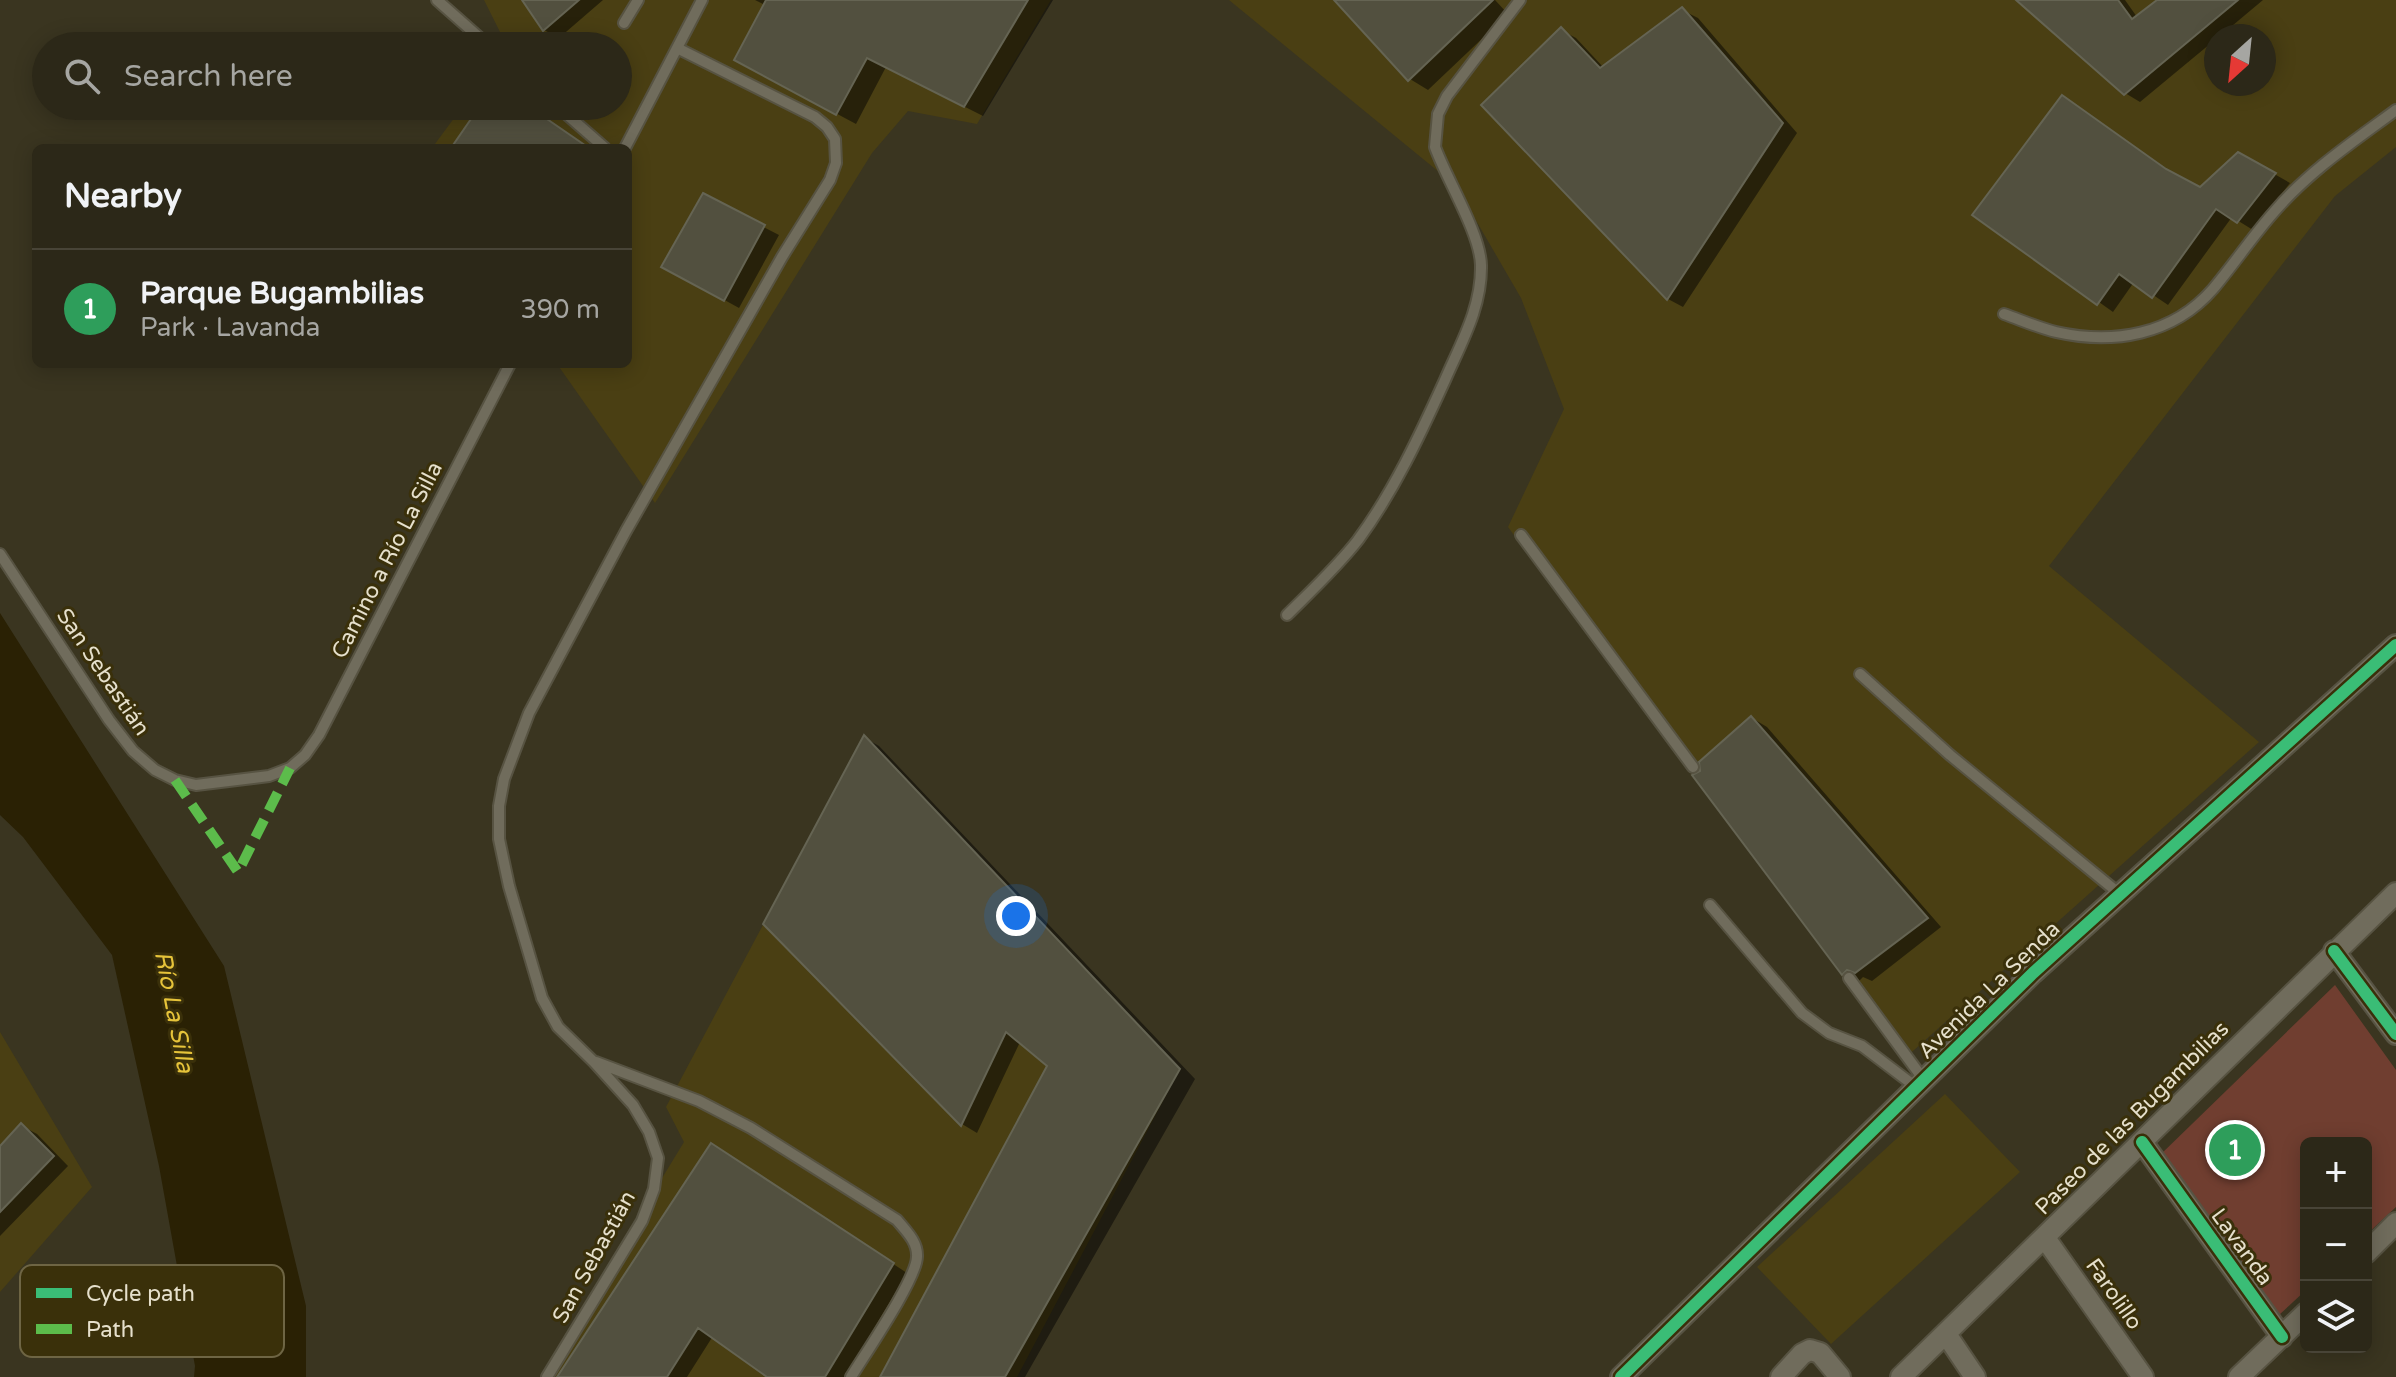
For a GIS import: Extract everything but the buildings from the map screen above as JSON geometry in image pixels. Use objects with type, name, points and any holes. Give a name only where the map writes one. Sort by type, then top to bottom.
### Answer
[{"type":"street","name":"Avenida La Senda","points":[[1621,1377],[2033,973],[2396,645]]},
{"type":"street","name":"Paseo de las Bugambilias","points":[[1901,1377],[2396,893]]},
{"type":"street","points":[[2334,951],[2396,1034]]},
{"type":"street","name":"Lavanda","points":[[2142,1142],[2282,1337]]},
{"type":"street","points":[[2372,1247],[2396,1223]]},
{"type":"street","name":"Farolillo","points":[[2045,1238],[2143,1377]]},
{"type":"street","points":[[2239,1377],[2300,1319]]},
{"type":"street","points":[[1946,1334],[1975,1377]]},
{"type":"street","points":[[1781,1377],[1802,1354],[1810,1350],[1820,1353],[1840,1377]]},
{"type":"lane","points":[[437,0],[473,32]]},
{"type":"lane","points":[[624,23],[638,0]]},
{"type":"lane","points":[[627,144],[702,0]]},
{"type":"lane","points":[[1287,615],[1336,565],[1373,519],[1399,476],[1430,413],[1478,301],[1481,262],[1470,227],[1435,147],[1434,133],[1438,114],[1452,88],[1520,0]]},
{"type":"lane","name":"San Sebastián","points":[[547,1377],[642,1221],[654,1189],[658,1158],[649,1132],[633,1105],[558,1027],[542,998],[509,886],[499,839],[499,806],[504,779],[529,713],[640,506],[782,257],[830,180],[836,163],[835,139],[815,117],[677,48]]},
{"type":"lane","points":[[2004,314],[2055,331],[2089,337],[2127,337],[2165,325],[2191,310],[2212,291],[2275,210],[2325,164],[2396,110]]},
{"type":"lane","points":[[573,120],[600,144]]},
{"type":"lane","name":"Camino a Río La Silla","points":[[290,768],[305,755],[319,735],[508,368]]},
{"type":"lane","points":[[1521,535],[1693,767]]},
{"type":"lane","name":"San Sebastián","points":[[0,554],[109,720],[133,751],[155,770],[175,780],[196,785],[269,776],[290,768]]},
{"type":"lane","points":[[1860,674],[1950,755],[2121,895]]},
{"type":"lane","points":[[1710,905],[1802,1013],[1829,1033],[1862,1046],[1920,1084]]},
{"type":"lane","points":[[1849,978],[1920,1084]]},
{"type":"lane","points":[[594,1062],[699,1101],[751,1128],[897,1220],[912,1237],[917,1257],[911,1278],[851,1377]]},
{"type":"shaded area","points":[[484,0],[1051,0],[977,124],[908,111],[872,153],[655,503],[560,368],[632,368],[632,144],[435,144],[453,120],[632,120],[632,32],[500,32]]},
{"type":"shaded area","points":[[1229,0],[2396,0],[2396,147],[2335,196],[2049,566],[2259,742],[1904,1059],[1508,527],[1564,409],[1521,298],[1456,186]]},
{"type":"shaded area","points":[[864,735],[1180,1069],[1017,1377],[541,1377],[684,1142],[666,1107]]},
{"type":"shaded area","points":[[2335,985],[2396,1070],[2396,1207],[2372,1229],[2372,1137],[2300,1137],[2300,1296],[2279,1315],[2158,1157]]},
{"type":"shaded area","points":[[0,1032],[92,1187],[24,1265],[20,1265],[20,1269],[0,1292]]},
{"type":"shaded area","points":[[1945,1094],[2020,1172],[1831,1344],[1757,1267]]},
{"type":"water","name":"Río La Silla","points":[[0,613],[224,966],[306,1306],[306,1377],[194,1377],[193,1357],[284,1357],[284,1265],[177,1265],[159,1166],[112,955],[23,837],[0,815]]},
{"type":"marked path","points":[[175,780],[238,872],[290,768]]},
{"type":"cycle path","points":[[1621,1377],[2033,973],[2396,645]]},
{"type":"cycle path","points":[[2334,951],[2396,1034]]},
{"type":"cycle path","points":[[2142,1142],[2282,1337]]},
{"type":"place","name":"Parque Bugambilias","points":[[2235,1150]]}]
